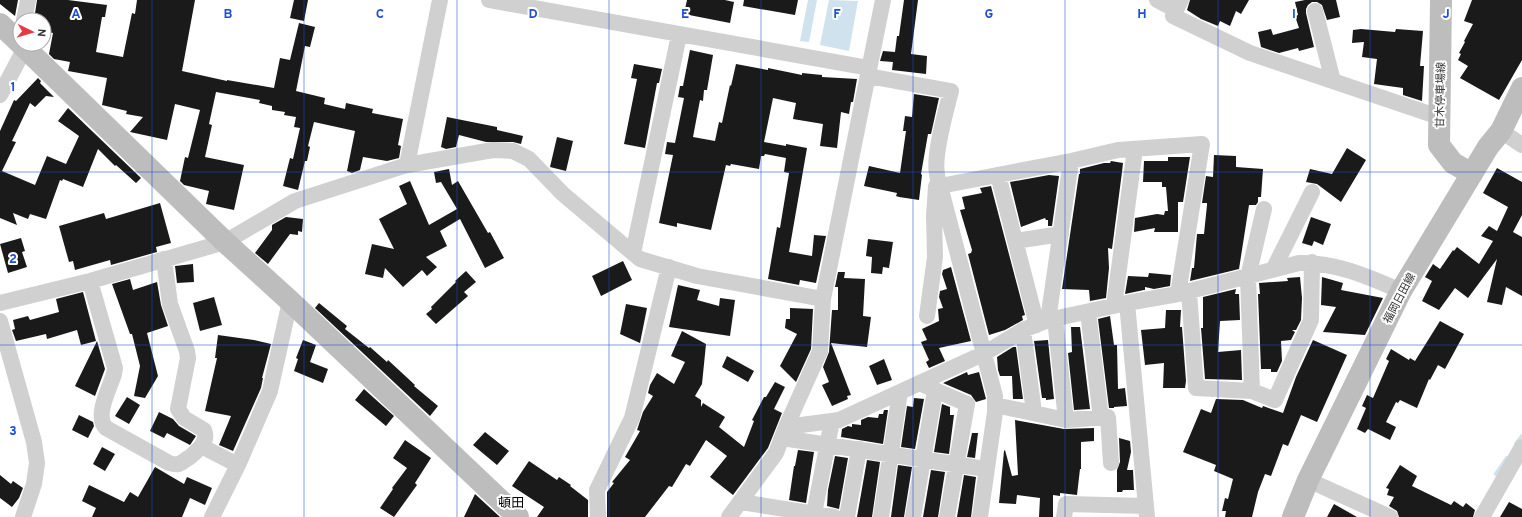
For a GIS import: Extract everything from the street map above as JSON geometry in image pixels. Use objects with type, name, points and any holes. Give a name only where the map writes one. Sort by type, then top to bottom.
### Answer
[{"type":"street","points":[[26,12],[28,0]]},
{"type":"street","points":[[407,165],[440,0]]},
{"type":"street","points":[[489,0],[680,34],[868,72],[951,91],[938,148],[936,166],[995,396],[980,517]]},
{"type":"street","points":[[729,517],[776,453],[820,351],[823,299],[883,0]]},
{"type":"street","points":[[1157,0],[1179,5],[1173,16],[1250,53],[1439,117]]},
{"type":"street","name":"甘木停車場線","points":[[1441,0],[1439,145],[1453,163],[1472,174]]},
{"type":"street","points":[[1316,11],[1333,81]]},
{"type":"street","points":[[0,24],[12,35]]},
{"type":"street","points":[[633,253],[680,34]]},
{"type":"street","points":[[0,95],[17,52]]},
{"type":"street","points":[[30,52],[225,242],[290,301],[518,517]]},
{"type":"street","name":"福岡日田線","points":[[1293,517],[1308,480],[1401,291],[1488,147],[1501,131],[1522,88]]},
{"type":"street","points":[[1501,131],[1522,145]]},
{"type":"street","points":[[939,180],[998,175],[1118,150],[1202,144],[1184,293],[1196,388],[1252,391],[1275,400],[1312,320],[1312,262]]},
{"type":"street","points":[[1064,517],[1066,504],[1147,511],[1121,304],[1135,149]]},
{"type":"street","points":[[0,303],[90,281],[225,242],[295,200],[407,165],[493,150],[514,151],[529,159],[563,194],[640,259],[697,276],[823,299]]},
{"type":"street","points":[[1034,412],[1041,324],[1061,234],[1071,161]]},
{"type":"street","points":[[998,175],[1015,241],[1041,324],[1066,420]]},
{"type":"street","points":[[927,316],[935,257],[934,216],[939,180]]},
{"type":"street","points":[[1273,270],[1312,192]]},
{"type":"street","points":[[1252,391],[1248,277],[1264,209]]},
{"type":"street","points":[[1015,241],[1061,234]]},
{"type":"street","points":[[90,281],[115,368],[101,412],[102,424],[112,432],[169,463],[180,464],[198,451],[206,438],[204,430],[184,418],[178,409],[188,358],[187,351],[170,304],[164,259]]},
{"type":"street","points":[[784,433],[839,420],[985,353],[1041,324],[1121,304],[1184,293],[1299,263],[1312,262],[1357,272],[1401,291]]},
{"type":"street","points":[[598,517],[597,490],[632,418],[669,267]]},
{"type":"street","points":[[212,517],[238,465],[270,391],[290,301]]},
{"type":"street","points":[[1088,312],[1102,418]]},
{"type":"street","points":[[0,321],[34,442],[37,463],[34,484],[24,517]]},
{"type":"street","points":[[919,383],[967,404],[947,517]]},
{"type":"street","points":[[913,517],[935,390]]},
{"type":"street","points":[[881,517],[900,392]]},
{"type":"street","points":[[995,405],[1034,412],[1066,420],[1108,417],[1111,463]]},
{"type":"street","points":[[814,514],[832,421]]},
{"type":"street","points":[[784,433],[827,445],[986,468]]},
{"type":"street","points":[[201,446],[238,465]]},
{"type":"street","points":[[1482,517],[1522,446]]},
{"type":"street","points":[[847,517],[859,450]]},
{"type":"street","points":[[1308,480],[1390,517]]},
{"type":"street","points":[[741,502],[834,517]]},
{"type":"water","points":[[808,0],[817,0],[809,42],[800,41]]},
{"type":"water","points":[[829,0],[858,1],[849,51],[820,45]]},
{"type":"building","points":[[0,0],[18,0],[16,12],[12,12],[12,14],[0,4]]},
{"type":"building","points":[[37,0],[68,0],[107,5],[105,17],[102,17],[96,52],[123,57],[132,13],[135,14],[137,0],[195,0],[182,71],[227,81],[274,88],[280,58],[290,60],[299,23],[315,27],[310,47],[305,46],[296,91],[325,98],[324,104],[345,109],[346,103],[373,109],[372,113],[403,119],[398,145],[401,146],[399,158],[387,161],[363,157],[360,170],[352,173],[347,171],[355,131],[314,122],[308,146],[310,147],[307,161],[305,161],[298,190],[283,186],[290,158],[293,159],[300,128],[294,127],[296,117],[284,115],[285,112],[272,110],[272,106],[259,103],[260,100],[216,92],[209,124],[212,125],[205,157],[244,165],[234,210],[206,204],[209,191],[184,185],[180,181],[185,157],[188,158],[200,110],[175,104],[167,140],[130,132],[143,117],[126,114],[127,111],[102,105],[107,78],[68,71],[70,62],[54,59],[49,54],[49,52],[52,52],[52,12],[35,12]]},
{"type":"building","points":[[294,0],[308,0],[304,21],[290,18]]},
{"type":"building","points":[[687,0],[725,0],[734,2],[730,23],[684,14]]},
{"type":"building","points":[[744,0],[798,0],[795,15],[743,6]]},
{"type":"building","points":[[904,0],[918,0],[911,54],[927,56],[926,74],[892,70],[893,62],[880,61],[883,51],[895,52],[897,36],[899,36]]},
{"type":"building","points":[[1190,0],[1249,0],[1241,14],[1236,11],[1230,26],[1220,21],[1218,26],[1201,19],[1187,10]]},
{"type":"building","points":[[1305,0],[1336,0],[1340,17],[1327,20],[1322,5],[1317,2],[1312,2],[1308,5],[1306,13],[1314,47],[1299,51],[1298,48],[1279,53],[1261,47],[1258,32],[1271,29],[1273,35],[1299,28],[1295,16],[1298,15],[1295,2]]},
{"type":"building","points":[[1472,0],[1522,0],[1522,60],[1499,100],[1460,78],[1468,66],[1458,60],[1461,54],[1459,53],[1465,42],[1464,41],[1473,24],[1464,21]]},
{"type":"building","points":[[1361,29],[1395,32],[1396,29],[1423,31],[1420,66],[1424,66],[1422,101],[1403,95],[1403,88],[1374,84],[1377,59],[1362,57],[1364,42],[1352,43],[1353,30]]},
{"type":"building","points":[[690,50],[713,55],[707,90],[704,90],[703,101],[700,100],[693,137],[715,141],[719,122],[722,123],[736,64],[768,70],[768,68],[802,75],[802,73],[822,75],[822,77],[857,79],[853,102],[851,102],[849,114],[841,112],[837,148],[820,146],[823,124],[793,119],[796,103],[773,98],[764,142],[807,148],[789,252],[812,256],[814,235],[826,236],[816,283],[800,280],[799,285],[768,279],[777,227],[780,228],[789,173],[784,172],[786,158],[765,154],[764,156],[761,156],[759,169],[731,164],[730,166],[726,165],[711,230],[677,223],[677,227],[659,223],[673,155],[665,154],[667,142],[675,143],[684,98],[678,97],[680,86],[683,86]]},
{"type":"building","points":[[634,64],[662,69],[659,83],[657,83],[645,148],[624,144],[637,79],[631,78]]},
{"type":"building","points":[[38,78],[41,81],[40,83],[54,97],[46,96],[35,107],[30,103],[12,141],[16,142],[2,171],[35,185],[47,156],[66,164],[79,136],[58,121],[68,108],[141,178],[136,183],[116,165],[115,166],[98,149],[83,187],[63,179],[62,181],[60,180],[46,219],[30,214],[28,219],[13,213],[17,225],[0,218],[0,131],[14,100],[16,101]]},
{"type":"building","points":[[914,94],[939,98],[931,134],[928,134],[921,174],[919,200],[899,197],[896,196],[897,193],[864,186],[869,166],[900,173],[906,131],[903,131],[905,116],[912,117]]},
{"type":"building","points":[[447,117],[497,127],[497,130],[523,136],[521,144],[513,142],[486,142],[459,135],[456,147],[446,149],[441,147]]},
{"type":"building","points":[[557,137],[573,141],[566,171],[550,167]]},
{"type":"building","points":[[1347,148],[1366,160],[1341,202],[1317,184],[1306,182],[1310,169],[1332,174]]},
{"type":"building","points":[[1214,155],[1236,156],[1236,167],[1263,169],[1261,197],[1258,197],[1258,202],[1256,205],[1249,205],[1239,269],[1190,281],[1192,268],[1194,268],[1197,234],[1204,234],[1207,203],[1202,203],[1206,176],[1213,177]]},
{"type":"building","points":[[1168,157],[1190,157],[1183,202],[1178,202],[1178,232],[1154,232],[1155,228],[1134,232],[1135,218],[1157,214],[1164,215],[1165,211],[1168,211],[1166,187],[1162,187],[1162,182],[1143,182],[1144,161],[1168,161]]},
{"type":"building","points":[[1111,161],[1123,163],[1112,249],[1108,248],[1109,268],[1106,298],[1090,301],[1089,290],[1062,289],[1079,174],[1080,169],[1110,163]]},
{"type":"building","points":[[1497,168],[1522,182],[1522,215],[1513,232],[1522,237],[1522,296],[1506,287],[1502,305],[1487,302],[1497,259],[1468,298],[1455,288],[1439,310],[1422,301],[1432,281],[1425,277],[1433,264],[1440,269],[1453,250],[1454,251],[1457,247],[1479,264],[1493,241],[1481,236],[1489,226],[1497,231],[1508,207],[1483,193]]},
{"type":"building","points":[[449,169],[452,185],[458,181],[488,233],[490,232],[504,258],[485,268],[460,219],[440,231],[447,246],[426,257],[437,267],[427,276],[422,270],[403,287],[385,268],[383,278],[365,274],[372,244],[394,249],[379,219],[407,204],[399,186],[410,181],[429,225],[457,209],[441,182],[436,183],[434,172]]},
{"type":"building","points":[[1049,175],[1059,176],[1052,226],[1048,226],[1048,220],[1045,218],[1021,227],[1010,182]]},
{"type":"building","points":[[991,186],[1025,315],[1022,316],[1023,320],[1005,330],[989,335],[968,254],[971,253],[972,250],[960,210],[965,209],[962,197],[982,193],[980,188]]},
{"type":"building","points":[[160,203],[171,243],[156,247],[157,252],[111,265],[110,260],[75,270],[73,261],[69,262],[59,226],[104,213],[106,219]]},
{"type":"building","points":[[286,217],[303,219],[302,232],[298,231],[298,235],[290,234],[268,264],[255,253],[272,230],[272,225]]},
{"type":"building","points":[[1311,217],[1331,224],[1323,245],[1314,241],[1312,246],[1302,243]]},
{"type":"building","points":[[21,238],[25,251],[22,252],[27,267],[8,273],[0,244]]},
{"type":"building","points":[[868,239],[893,242],[889,268],[883,267],[882,274],[871,273],[872,257],[866,256]]},
{"type":"building","points":[[623,261],[632,280],[601,296],[592,276]]},
{"type":"building","points":[[193,264],[194,282],[177,283],[175,266]]},
{"type":"building","points":[[951,267],[971,341],[939,348],[945,361],[929,368],[926,362],[929,360],[921,342],[927,340],[922,329],[939,321],[938,309],[943,308],[939,297],[940,291],[947,289],[942,274],[943,270]]},
{"type":"building","points":[[466,271],[476,282],[464,292],[468,296],[436,324],[426,314],[456,282],[455,281]]},
{"type":"building","points":[[838,272],[845,272],[844,278],[865,279],[863,316],[871,317],[867,347],[831,343],[851,395],[847,396],[848,399],[832,406],[822,385],[829,382],[823,367],[829,352],[832,310],[838,310],[838,287],[835,287]]},
{"type":"building","points":[[1149,273],[1171,275],[1170,286],[1154,289],[1145,287],[1145,290],[1125,294],[1128,276],[1148,277]]},
{"type":"building","points":[[1300,277],[1302,298],[1301,320],[1296,330],[1292,330],[1295,332],[1291,340],[1281,341],[1282,361],[1277,372],[1271,372],[1271,369],[1261,369],[1258,294],[1260,294],[1259,283],[1288,281],[1287,278]]},
{"type":"building","points":[[1322,277],[1343,283],[1341,290],[1383,298],[1365,335],[1323,332],[1336,307],[1321,305]]},
{"type":"building","points":[[130,279],[133,290],[157,282],[161,305],[168,326],[147,333],[158,376],[145,398],[134,396],[140,366],[132,334],[130,334],[112,284]]},
{"type":"building","points":[[678,285],[700,290],[697,300],[719,306],[720,298],[735,300],[730,336],[669,327]]},
{"type":"building","points":[[1236,289],[1235,294],[1239,294],[1240,320],[1220,321],[1218,352],[1241,350],[1242,380],[1205,379],[1201,328],[1203,328],[1203,297]]},
{"type":"building","points":[[83,292],[96,341],[81,345],[77,330],[47,339],[46,334],[16,341],[12,330],[15,329],[13,320],[28,316],[30,320],[59,312],[56,299]]},
{"type":"building","points":[[214,297],[222,325],[200,331],[193,303]]},
{"type":"building","points":[[319,303],[347,326],[345,329],[369,348],[370,347],[387,362],[388,360],[415,385],[414,386],[438,406],[430,416],[315,308]]},
{"type":"building","points":[[626,304],[647,308],[640,343],[620,334]]},
{"type":"building","points":[[790,308],[813,309],[811,349],[796,382],[780,366],[797,334],[785,328],[786,319],[790,319]]},
{"type":"building","points":[[1166,310],[1181,310],[1180,327],[1182,327],[1186,381],[1185,388],[1163,388],[1164,363],[1145,365],[1141,330],[1165,328]]},
{"type":"building","points":[[1110,316],[1114,345],[1117,345],[1118,389],[1125,388],[1127,406],[1114,408],[1109,408],[1098,319]]},
{"type":"building","points":[[1440,321],[1464,334],[1445,369],[1438,365],[1430,380],[1429,379],[1417,408],[1400,400],[1398,403],[1396,402],[1386,422],[1396,427],[1390,440],[1368,429],[1365,433],[1357,429],[1366,408],[1362,406],[1367,395],[1373,398],[1389,361],[1386,359],[1391,349],[1409,360],[1410,358],[1415,361]]},
{"type":"building","points":[[1071,327],[1080,327],[1090,409],[1074,410],[1068,353],[1072,352]]},
{"type":"building","points":[[682,331],[706,344],[702,384],[695,396],[701,400],[701,407],[703,403],[725,417],[719,427],[744,447],[754,421],[752,420],[764,397],[766,397],[775,382],[785,387],[774,409],[782,413],[768,448],[733,495],[710,477],[727,456],[706,440],[690,466],[686,464],[672,487],[669,486],[645,517],[607,517],[607,492],[614,483],[612,482],[630,460],[625,457],[640,431],[637,430],[643,412],[653,396],[648,393],[650,385],[657,373],[674,384],[685,362],[671,356]]},
{"type":"building","points":[[218,335],[271,344],[262,378],[261,388],[233,451],[219,445],[231,416],[205,411],[217,358],[215,358]]},
{"type":"building","points":[[303,340],[316,345],[310,362],[328,369],[323,383],[294,371],[298,359],[296,358]]},
{"type":"building","points":[[1048,340],[1054,399],[1046,400],[1046,398],[1042,398],[1034,341]]},
{"type":"building","points":[[1313,340],[1347,355],[1317,422],[1301,415],[1288,446],[1283,444],[1271,476],[1265,474],[1258,492],[1252,517],[1225,517],[1226,511],[1222,511],[1225,498],[1228,499],[1233,479],[1214,471],[1216,465],[1183,452],[1201,409],[1211,413],[1216,399],[1243,400],[1262,408],[1263,406],[1283,413],[1296,377]]},
{"type":"building","points":[[97,341],[105,369],[95,396],[75,386]]},
{"type":"building","points":[[1013,347],[1016,347],[1023,399],[1013,399],[1012,376],[1000,376],[998,370],[997,357]]},
{"type":"building","points":[[727,356],[754,371],[748,382],[722,367]]},
{"type":"building","points":[[884,359],[892,380],[877,385],[869,366]]},
{"type":"building","points":[[967,372],[968,375],[979,372],[986,399],[976,402],[971,395],[943,383]]},
{"type":"building","points":[[364,389],[394,416],[386,426],[355,400]]},
{"type":"building","points":[[127,397],[140,405],[129,424],[115,416]]},
{"type":"building","points":[[914,398],[924,399],[915,449],[901,447],[907,406],[913,407]]},
{"type":"building","points":[[942,404],[950,407],[950,415],[954,415],[949,454],[934,452]]},
{"type":"building","points":[[884,410],[888,410],[883,444],[841,437],[842,429],[848,426],[852,427],[852,424],[861,425],[861,420],[868,417],[878,418],[879,414],[883,414]]},
{"type":"building","points":[[159,412],[173,419],[179,426],[196,436],[190,445],[167,433],[164,438],[150,431]]},
{"type":"building","points":[[79,415],[93,422],[94,426],[88,438],[72,430]]},
{"type":"building","points":[[1015,420],[1064,429],[1094,428],[1094,441],[1081,442],[1081,469],[1077,495],[1060,493],[1060,496],[1053,495],[1053,517],[1039,517],[1040,498],[1017,495],[1016,504],[999,503],[1005,450],[1012,476],[1018,475]]},
{"type":"building","points":[[485,432],[509,451],[497,465],[473,445]]},
{"type":"building","points":[[972,433],[978,433],[975,458],[967,457]]},
{"type":"building","points":[[1119,438],[1130,441],[1131,452],[1127,470],[1133,470],[1134,490],[1123,490],[1122,492],[1117,492],[1117,470],[1120,462]]},
{"type":"building","points":[[405,440],[431,458],[415,483],[417,485],[394,517],[380,508],[393,489],[392,488],[407,468],[393,458]]},
{"type":"building","points":[[102,447],[115,454],[105,471],[93,464]]},
{"type":"building","points":[[798,450],[814,452],[806,503],[789,500]]},
{"type":"building","points":[[835,456],[848,458],[839,509],[827,506],[828,490]]},
{"type":"building","points":[[867,460],[880,462],[872,517],[857,517]]},
{"type":"building","points":[[529,461],[557,480],[559,477],[588,500],[588,517],[537,517],[544,507],[512,486]]},
{"type":"building","points":[[898,465],[912,467],[904,517],[891,517]]},
{"type":"building","points":[[1400,465],[1417,476],[1412,486],[1451,505],[1454,501],[1463,507],[1466,503],[1475,510],[1473,517],[1399,517],[1397,511],[1389,506],[1394,497],[1387,495],[1389,489],[1386,488]]},
{"type":"building","points":[[155,467],[184,484],[187,477],[212,488],[205,505],[190,498],[182,517],[92,517],[96,508],[82,501],[89,485],[124,502],[130,492],[138,497]]},
{"type":"building","points":[[931,470],[945,472],[938,517],[923,517]]},
{"type":"building","points":[[0,475],[11,484],[13,481],[23,488],[19,498],[12,507],[0,498]]},
{"type":"building","points":[[964,475],[976,477],[971,517],[957,517]]},
{"type":"building","points":[[475,494],[500,517],[464,517]]},
{"type":"building","points":[[1509,502],[1522,509],[1522,517],[1500,517]]},
{"type":"building","points":[[1334,504],[1357,517],[1327,517]]},
{"type":"waterway","points":[[1516,444],[1522,436]]},
{"type":"waterway","points":[[1496,474],[1507,458]]},
{"type":"district","name":"頓田","points":[[511,502]]}]
